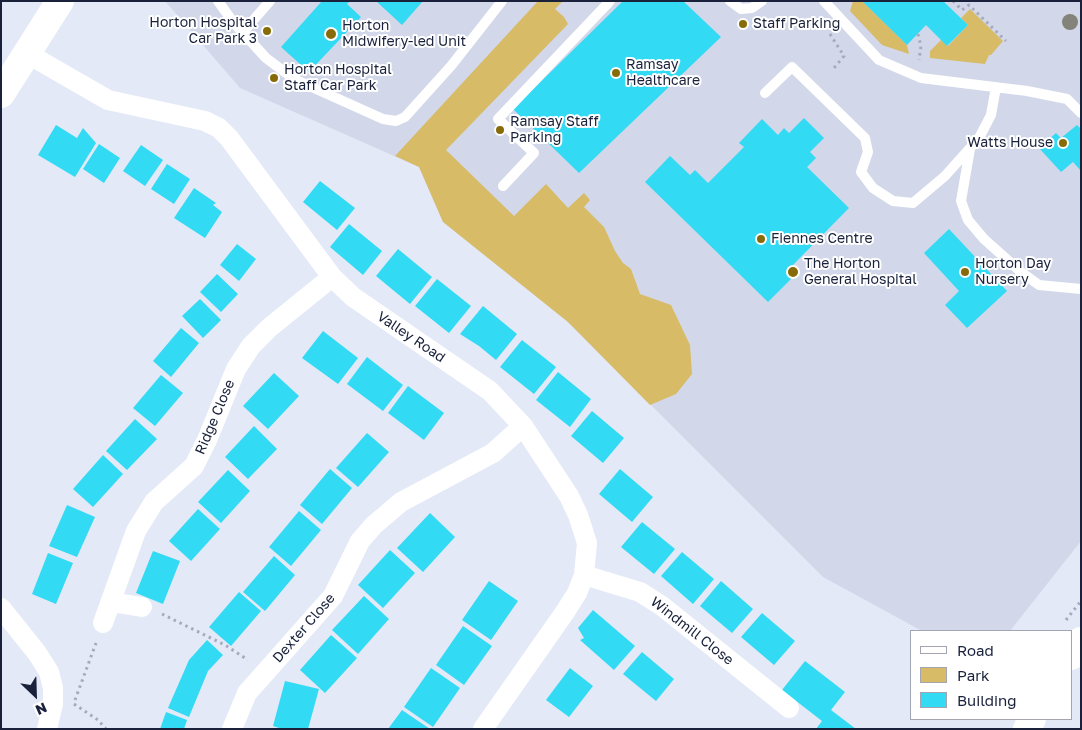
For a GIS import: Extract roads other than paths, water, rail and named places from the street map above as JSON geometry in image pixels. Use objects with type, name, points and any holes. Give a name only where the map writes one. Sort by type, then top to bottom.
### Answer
[{"type":"street","points":[[1,94],[60,1]]},
{"type":"street","name":"Valley Road","points":[[28,54],[108,100],[205,121],[218,128],[230,138],[332,277],[353,297],[490,391],[523,426],[569,496],[578,515],[587,543],[584,575],[577,593],[490,726]]},
{"type":"street","name":"Ridge Close","points":[[103,623],[136,531],[154,502],[194,466],[207,440],[236,369],[251,346],[269,328],[332,277]]},
{"type":"street","name":"Dexter Close","points":[[232,729],[247,693],[333,596],[360,541],[374,525],[401,502],[493,453],[523,426]]},
{"type":"street","name":"Windmill Close","points":[[584,575],[640,592],[789,708]]},
{"type":"street","points":[[110,602],[142,607]]},
{"type":"street","points":[[1,608],[37,653],[49,672],[53,688],[53,704],[47,729]]},
{"type":"lane","points":[[218,1],[266,58],[294,79],[383,119],[396,121],[405,117],[451,66],[502,1]]},
{"type":"lane","points":[[243,32],[270,1]]},
{"type":"lane","points":[[503,186],[534,153],[498,119],[610,1]]},
{"type":"lane","points":[[730,1],[741,9],[752,8],[762,1]]},
{"type":"lane","points":[[824,1],[879,60],[921,78],[1027,91],[1066,99],[1081,113]]},
{"type":"lane","points":[[765,93],[792,67],[865,138],[868,152],[861,172],[873,188],[893,200],[913,203],[945,176],[979,138],[991,114],[996,87]]},
{"type":"lane","points":[[970,148],[960,200],[968,220],[992,246],[1039,285],[1081,289]]},
{"type":"place","name":"Staff Parking","points":[[743,24]]},
{"type":"place","name":"Horton Hospital Car Park 3","points":[[267,31]]},
{"type":"place","name":"Horton Midwifery-led Unit","points":[[331,34]]},
{"type":"place","name":"Ramsay Healthcare","points":[[616,73]]},
{"type":"place","name":"Horton Hospital Staff Car Park","points":[[274,78]]},
{"type":"place","name":"Ramsay Staff Parking","points":[[500,130]]},
{"type":"place","name":"Watts House","points":[[1063,143]]},
{"type":"place","name":"Fiennes Centre","points":[[761,239]]},
{"type":"place","name":"The Horton General Hospital","points":[[793,272]]},
{"type":"place","name":"Horton Day Nursery","points":[[965,272]]}]
